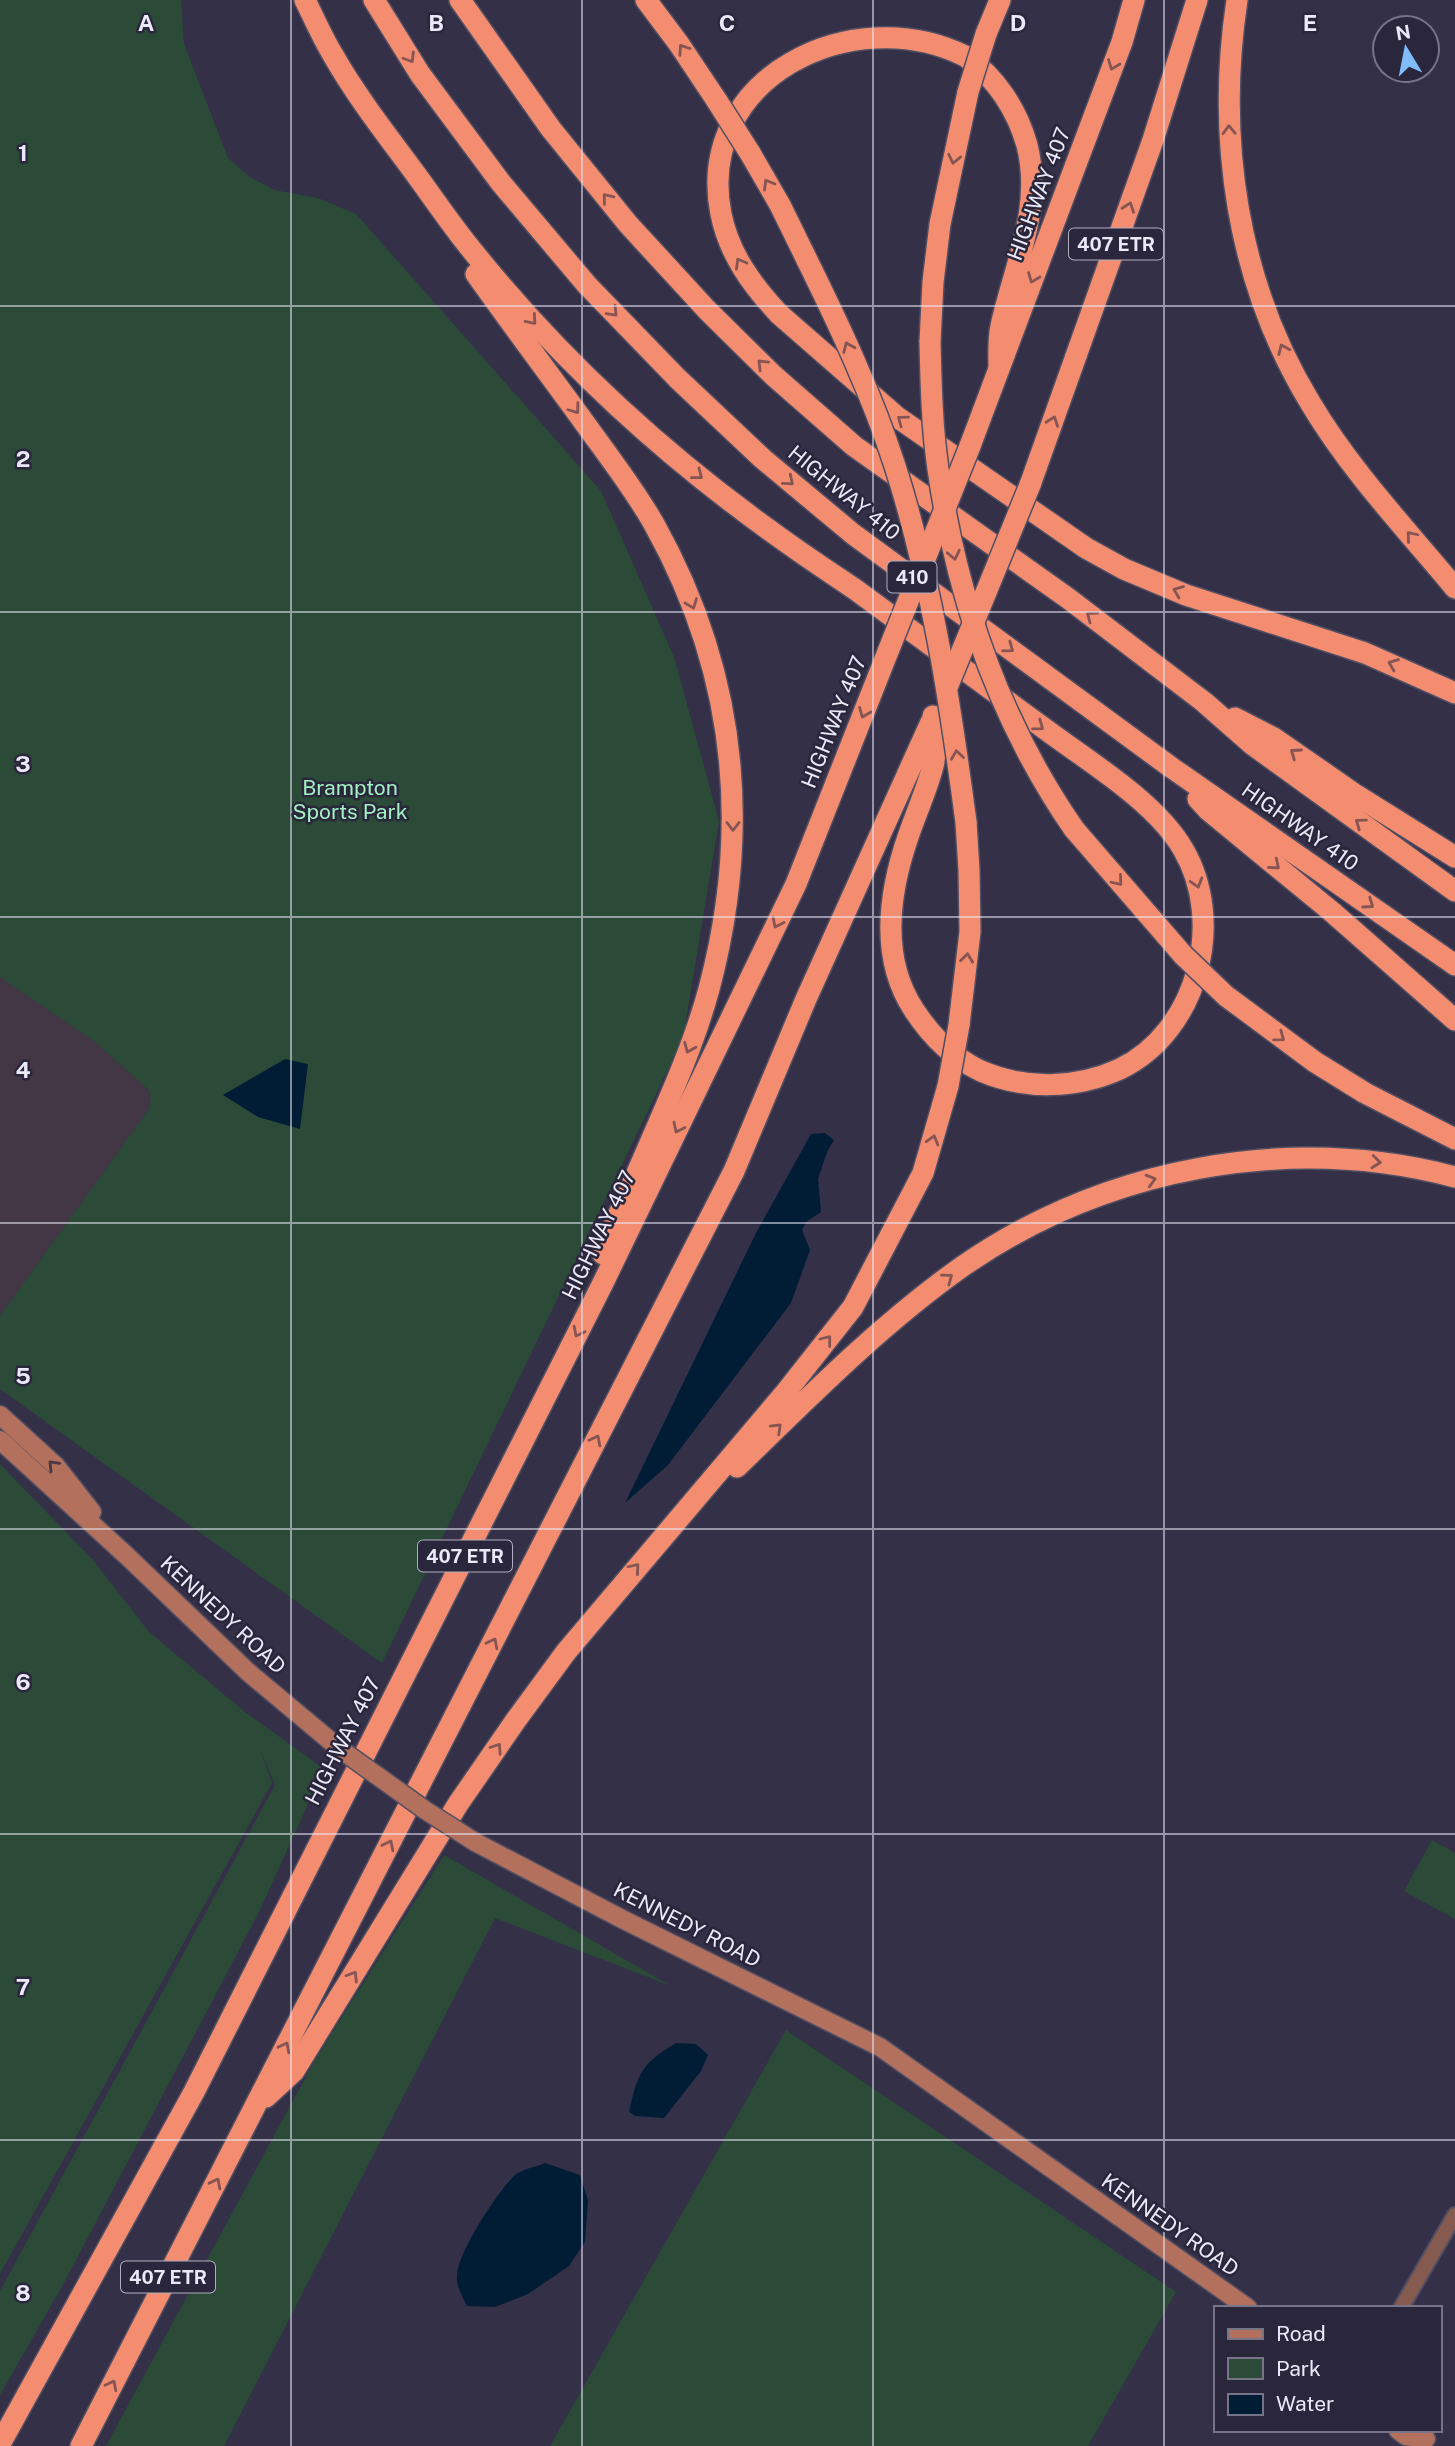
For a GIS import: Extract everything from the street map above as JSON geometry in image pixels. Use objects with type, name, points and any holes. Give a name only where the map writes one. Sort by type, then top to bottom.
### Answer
[{"type":"highway","points":[[305,0],[332,54],[370,112],[474,253],[552,342],[617,406],[685,465],[769,530],[857,591],[1140,801],[1171,832],[1183,849],[1199,889],[1204,932],[1198,976],[1174,1020],[1142,1055],[1124,1067],[1083,1081],[1052,1085],[1023,1084],[1002,1078],[956,1056],[931,1034],[903,993],[895,972],[892,950],[892,902],[906,841],[935,761],[933,716]]},
{"type":"highway","name":"HIGHWAY 410","points":[[374,0],[420,74],[500,183],[587,285],[678,379],[763,460],[853,534],[1172,768],[1455,965]]},
{"type":"highway","name":"HIGHWAY 410","points":[[460,0],[551,130],[628,224],[707,310],[774,376],[854,446],[1069,599],[1204,702],[1253,745],[1455,891]]},
{"type":"highway","points":[[254,2108],[294,2071],[458,1804],[566,1652],[786,1392],[853,1307],[923,1172],[948,1086],[959,1025],[970,932],[966,822],[940,653],[915,538],[895,466],[839,326],[780,205],[717,101],[646,0]]},
{"type":"highway","points":[[1000,0],[968,92],[940,225],[933,282],[930,342],[938,467],[947,521],[966,600],[979,640],[1010,715],[1054,799],[1074,829],[1183,955],[1226,996],[1314,1062],[1365,1093],[1455,1139]]},
{"type":"highway","name":"HIGHWAY 407","points":[[0,2444],[194,2092],[603,1283],[796,884],[970,446],[1122,42],[1134,0]]},
{"type":"highway","name":"407 ETR","points":[[81,2446],[734,1171],[806,999],[948,684],[1030,485],[1153,140],[1197,0]]},
{"type":"highway","points":[[1237,0],[1229,91],[1231,159],[1239,216],[1252,270],[1269,318],[1311,404],[1336,442],[1455,588]]},
{"type":"highway","points":[[999,368],[1000,329],[1030,221],[1032,191],[1027,147],[1020,123],[1006,97],[984,71],[953,48],[920,35],[904,32],[864,30],[840,33],[813,42],[787,56],[767,73],[748,95],[733,119],[723,149],[718,191],[721,215],[736,258],[779,314],[897,417],[1086,548],[1124,569],[1186,595],[1365,653],[1455,693]]},
{"type":"highway","points":[[370,112],[382,140],[626,479],[653,523],[691,600],[710,656],[721,702],[729,750],[733,834],[730,891],[722,936],[709,990],[694,1035],[603,1253],[603,1283]]},
{"type":"highway","points":[[1204,702],[1274,738],[1356,795],[1455,857]]},
{"type":"highway","points":[[1172,768],[1208,810],[1352,929],[1455,1020]]},
{"type":"highway","points":[[688,1505],[715,1488],[851,1359],[923,1296],[1012,1236],[1076,1204],[1182,1171],[1275,1158],[1339,1158],[1409,1166],[1455,1177]]},
{"type":"main road","name":"KENNEDY ROAD","points":[[0,1415],[56,1466],[127,1556]]},
{"type":"main road","name":"KENNEDY ROAD","points":[[0,1440],[248,1672],[340,1749],[425,1810],[475,1842],[624,1920],[880,2048],[1245,2306]]},
{"type":"main road","points":[[1401,2432],[1406,2436],[1427,2438]]},
{"type":"street","points":[[1402,2306],[1455,2215]]},
{"type":"shaded area","points":[[0,977],[95,1042],[139,1081],[149,1092],[151,1102],[146,1113],[0,1316]]},
{"type":"green space","name":"Brampton Sports Park","points":[[0,0],[181,0],[184,44],[228,158],[250,177],[274,190],[318,198],[356,214],[601,491],[674,657],[719,821],[683,1038],[382,1663],[0,1389],[0,1316],[146,1113],[151,1102],[149,1091],[95,1042],[0,977]]},
{"type":"green space","points":[[0,1464],[93,1560],[149,1632],[245,1712],[324,1769],[258,1914],[65,2281],[0,2395],[0,2291],[275,1785],[260,1749],[272,1783],[0,2274]]},
{"type":"green space","points":[[1432,1840],[1455,1853],[1455,1919],[1404,1891]]},
{"type":"green space","points":[[444,1855],[671,1986],[495,1918],[224,2446],[106,2446],[315,2060]]},
{"type":"green space","points":[[786,2030],[1176,2292],[1088,2446],[550,2446]]},
{"type":"water","points":[[285,1059],[308,1064],[300,1129],[258,1117],[223,1095]]},
{"type":"water","points":[[825,1133],[834,1140],[818,1179],[821,1212],[806,1222],[802,1230],[810,1250],[791,1303],[668,1465],[625,1503],[756,1233],[811,1134]]},
{"type":"water","points":[[676,2043],[696,2044],[708,2055],[701,2071],[664,2118],[635,2116],[629,2112],[638,2079],[655,2057]]},
{"type":"water","points":[[545,2163],[580,2175],[588,2200],[585,2242],[569,2266],[528,2294],[495,2307],[467,2306],[458,2287],[457,2275],[471,2237],[489,2208],[515,2175]]}]
